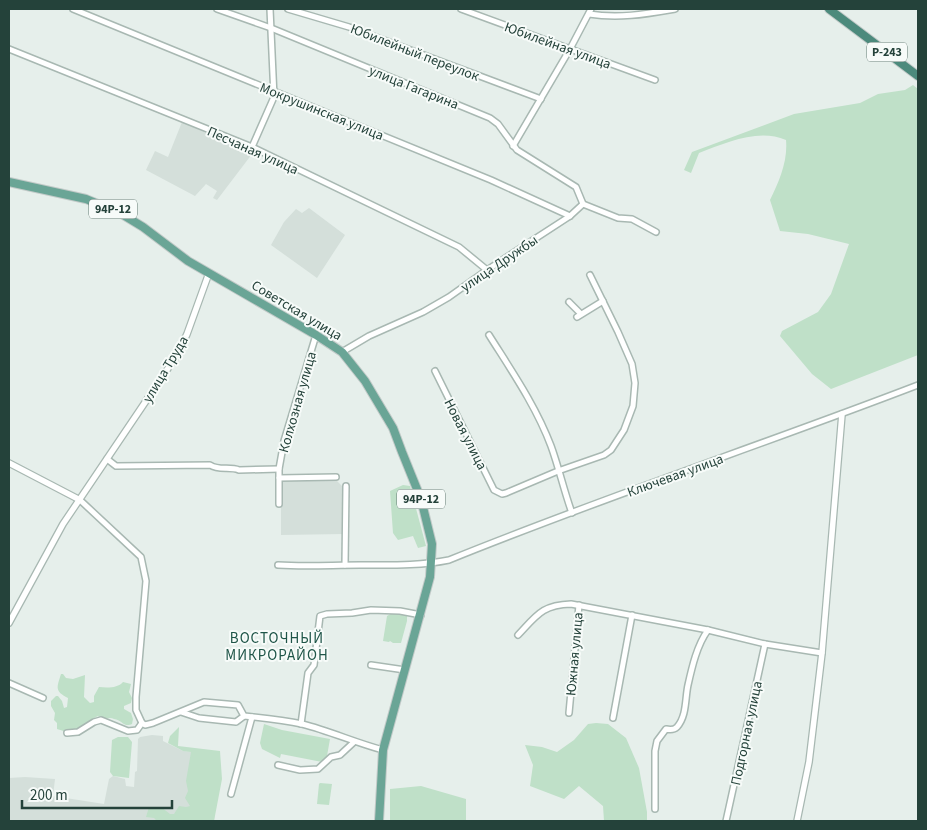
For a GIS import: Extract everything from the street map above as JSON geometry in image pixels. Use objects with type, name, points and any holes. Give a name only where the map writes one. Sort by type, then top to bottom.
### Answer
[{"type":"highway","name":"Р-243","points":[[829,9],[918,76]]},
{"type":"main road","name":"Советская улица","points":[[9,182],[105,205],[143,227],[173,250],[209,273],[316,334],[342,352],[366,380],[392,428],[422,499],[432,544],[430,577],[421,615],[383,750],[379,821]]},
{"type":"street","name":"Мокрушинская улица","points":[[73,9],[491,180],[570,216]]},
{"type":"street","name":"улица Гагарина","points":[[217,9],[271,28],[490,118],[498,124],[513,146],[576,187],[583,204]]},
{"type":"street","points":[[252,147],[273,101],[270,9]]},
{"type":"street","name":"Юбилейный переулок","points":[[288,9],[349,27],[541,99]]},
{"type":"street","name":"Юбилейная улица","points":[[461,9],[655,80]]},
{"type":"street","points":[[513,146],[590,11],[609,17],[635,16],[675,9]]},
{"type":"street","name":"Песчаная улица","points":[[9,49],[252,147],[459,247],[487,270]]},
{"type":"street","points":[[583,204],[618,218],[632,219],[656,232]]},
{"type":"street","name":"улица Дружбы","points":[[342,352],[449,297],[570,216],[583,204]]},
{"type":"street","name":"улица Труда","points":[[9,623],[63,524],[182,345],[209,273]]},
{"type":"street","points":[[558,471],[604,455],[611,450],[624,430],[633,406],[635,383],[632,364],[590,276]]},
{"type":"street","points":[[569,302],[579,316],[603,300]]},
{"type":"street","name":"Колхозная улица","points":[[279,504],[279,469],[284,441],[316,334]]},
{"type":"street","points":[[488,334],[526,395],[543,429],[551,447],[572,513]]},
{"type":"street","name":"Новая улица","points":[[435,371],[494,490],[502,494],[558,471]]},
{"type":"street","name":"Ключевая улица","points":[[432,564],[449,560],[918,384]]},
{"type":"street","points":[[797,821],[808,762],[822,653],[842,414]]},
{"type":"street","name":"Колхозная улица","points":[[107,459],[116,466],[210,465],[214,468],[234,468],[239,470],[279,469]]},
{"type":"street","points":[[9,464],[80,500],[141,557],[146,582],[136,710],[142,723],[148,725],[204,702],[238,705],[244,716]]},
{"type":"street","points":[[279,478],[336,477]]},
{"type":"street","points":[[346,486],[346,565]]},
{"type":"street","points":[[278,565],[309,567],[432,564]]},
{"type":"street","name":"Южная улица","points":[[518,634],[542,610],[559,605],[578,605],[569,713]]},
{"type":"street","points":[[578,605],[708,630],[766,644],[822,653]]},
{"type":"street","points":[[300,724],[308,673],[314,665],[320,616],[370,610],[400,611],[421,615]]},
{"type":"street","points":[[613,718],[632,616]]},
{"type":"street","points":[[655,809],[655,751],[657,741],[666,730],[678,727],[684,713],[687,686],[702,637],[708,630]]},
{"type":"street","name":"Подгорная улица","points":[[726,821],[766,644]]},
{"type":"street","points":[[372,665],[405,670]]},
{"type":"street","points":[[9,682],[43,698]]},
{"type":"street","points":[[181,712],[199,718],[236,722],[244,716],[300,724],[383,750]]},
{"type":"street","points":[[231,794],[252,717]]},
{"type":"street","points":[[67,733],[78,732],[101,720],[128,730],[137,730],[142,723]]},
{"type":"street","points":[[278,765],[300,770],[318,769],[331,757],[340,755],[354,742]]},
{"type":"shaded area","points":[[182,122],[252,154],[217,200],[213,198],[217,191],[206,184],[195,196],[146,170],[155,151],[168,157]]},
{"type":"shaded area","points":[[309,208],[345,235],[317,278],[271,245],[284,222],[296,209],[302,213]]},
{"type":"shaded area","points":[[282,480],[336,480],[343,487],[344,534],[281,535]]},
{"type":"shaded area","points":[[152,735],[163,736],[163,741],[183,751],[220,753],[214,821],[9,821],[9,778],[55,779],[53,796],[104,804],[109,779],[113,776],[125,779],[126,786],[134,787],[135,772],[137,771],[138,739]]},
{"type":"green space","points":[[913,85],[918,89],[918,355],[831,389],[812,374],[780,336],[782,331],[818,312],[831,294],[849,244],[808,234],[780,231],[770,200],[780,179],[786,156],[786,140],[775,137],[753,136],[731,141],[699,153],[691,173],[684,170],[692,152],[794,114],[860,103],[878,94],[905,90]]},
{"type":"green space","points":[[403,485],[410,486],[426,546],[418,548],[413,536],[398,540],[393,533],[390,491]]},
{"type":"green space","points":[[394,612],[407,616],[401,643],[383,641],[387,616]]},
{"type":"green space","points":[[61,674],[66,678],[73,679],[85,675],[84,697],[90,703],[94,702],[94,696],[99,687],[113,687],[123,682],[131,684],[129,692],[132,698],[131,703],[124,706],[124,709],[131,713],[132,724],[127,725],[111,718],[102,719],[98,716],[91,722],[85,723],[83,729],[70,733],[57,729],[51,701],[58,696],[64,708],[67,707],[68,698],[60,693],[58,688]]},
{"type":"green space","points":[[264,724],[282,730],[330,739],[327,756],[322,762],[281,754],[280,758],[262,749],[260,743]]},
{"type":"green space","points":[[588,724],[608,724],[626,738],[639,768],[647,821],[604,821],[603,806],[579,786],[564,799],[530,786],[533,765],[525,745],[542,747],[557,752],[574,740]]},
{"type":"green space","points":[[179,727],[178,746],[220,751],[222,779],[214,821],[157,821],[154,818],[146,817],[149,807],[161,807],[170,814],[174,814],[179,806],[190,806],[185,798],[188,791],[186,781],[191,752],[183,751],[168,743],[170,736]]},
{"type":"green space","points":[[118,737],[128,737],[132,742],[129,778],[113,776],[110,772],[112,740]]},
{"type":"green space","points":[[320,783],[332,784],[329,805],[317,804]]},
{"type":"green space","points":[[421,786],[466,799],[466,821],[390,821],[390,789]]},
{"type":"district","name":"ВОСТОЧНЫЙ МИКРОРАЙОН","points":[[277,646]]}]
